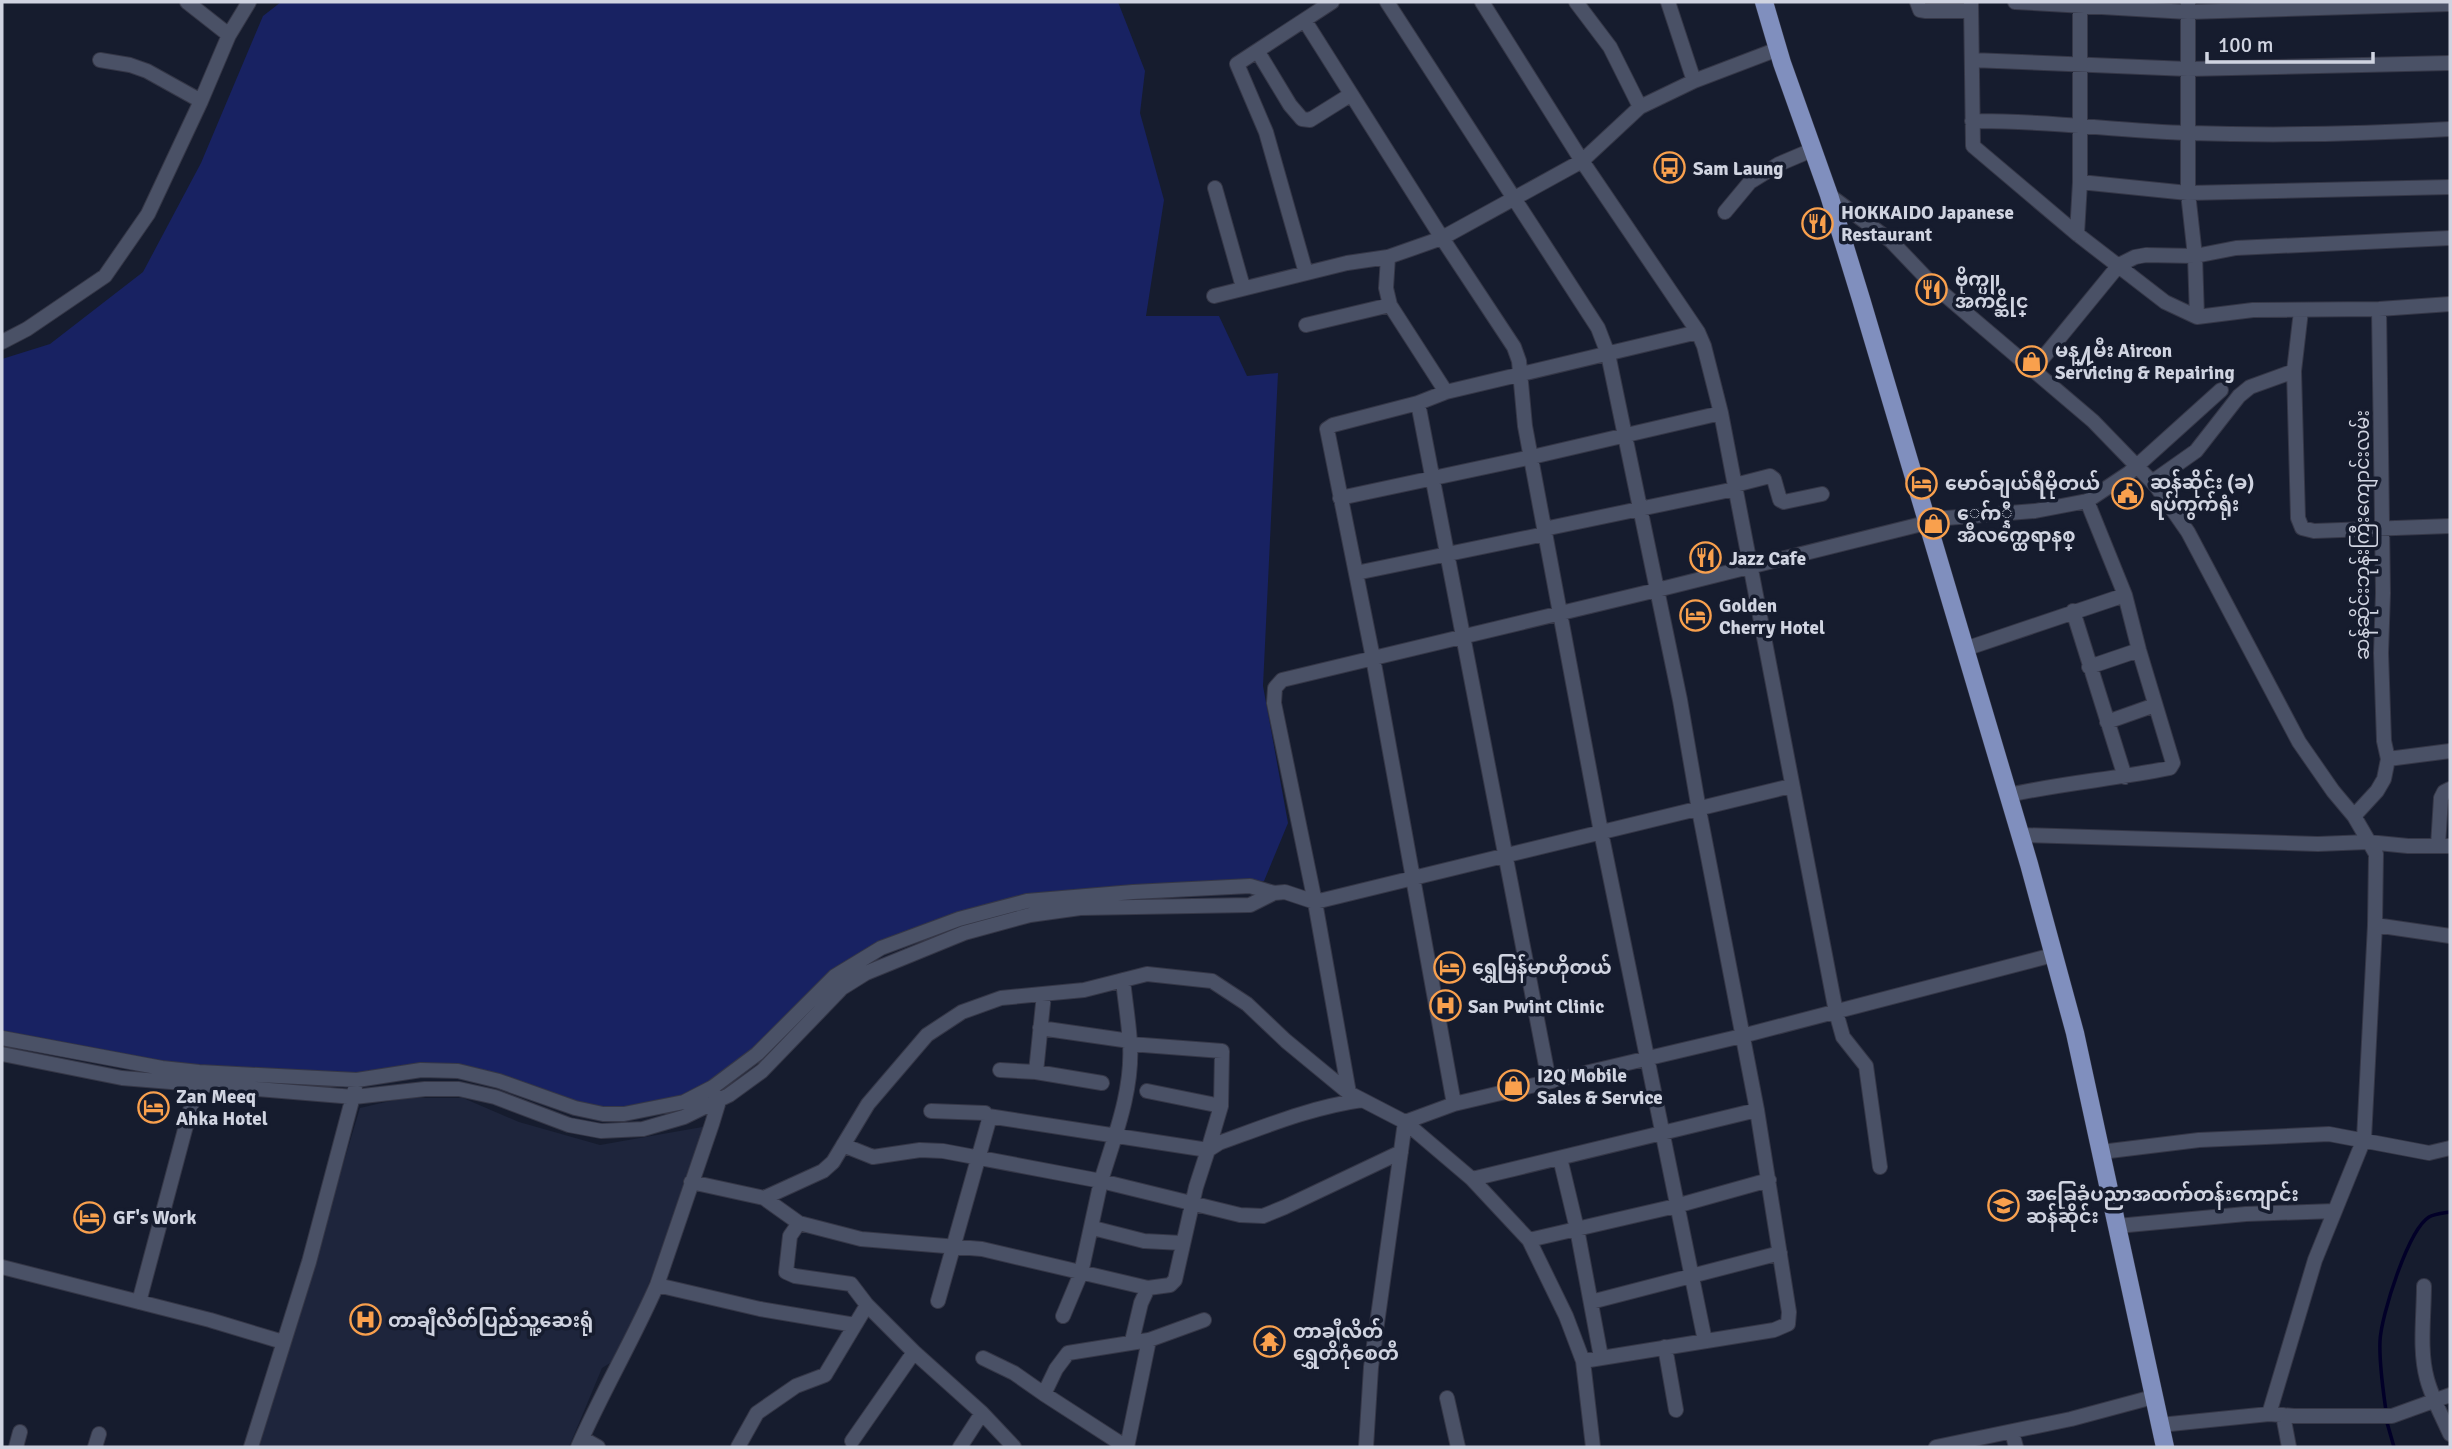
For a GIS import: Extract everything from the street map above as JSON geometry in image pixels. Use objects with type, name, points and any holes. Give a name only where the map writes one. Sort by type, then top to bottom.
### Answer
[{"type":"main road","points":[[1764,2],[1829,195],[2009,795],[2074,1032],[2165,1447]]},
{"type":"street","points":[[187,2],[229,36]]},
{"type":"street","points":[[2,342],[27,329],[105,276],[148,214],[229,36],[249,2]]},
{"type":"street","points":[[1306,273],[1266,132],[1237,64],[1332,2]]},
{"type":"street","points":[[1387,2],[1598,328],[1608,354],[1680,700],[1757,1110],[1780,1253],[1788,1324],[1774,1330],[1583,1361]]},
{"type":"street","points":[[1482,2],[1583,161],[1698,332],[1704,346],[1721,413],[1836,1012],[1843,1037],[1866,1066],[1880,1167]]},
{"type":"street","points":[[1576,2],[1610,47],[1640,107]]},
{"type":"street","points":[[1668,2],[1694,82]]},
{"type":"street","points":[[1917,2],[1920,10],[1926,11],[1971,7],[1973,146],[2077,234],[2165,302],[2197,317],[2253,310],[2379,309],[2450,304]]},
{"type":"street","points":[[2015,2],[2188,7],[2450,4]]},
{"type":"street","points":[[2077,234],[2080,182],[2080,4]]},
{"type":"street","points":[[2188,7],[2188,193],[2197,317]]},
{"type":"street","points":[[1305,22],[1514,347],[1520,361],[1532,457],[1601,832],[1705,1341]]},
{"type":"street","points":[[1214,296],[1347,262],[1388,257],[1442,238],[1583,161],[1640,107],[1694,82],[1778,49]]},
{"type":"street","points":[[1258,52],[1290,105],[1302,119],[1310,120],[1350,95]]},
{"type":"street","points":[[100,60],[147,71],[201,101]]},
{"type":"street","points":[[1972,60],[2188,69],[2450,64]]},
{"type":"street","points":[[1972,121],[2188,133],[2364,134],[2450,129]]},
{"type":"street","points":[[1725,212],[1751,182],[1779,164],[1812,150]]},
{"type":"street","points":[[2080,182],[2188,193],[2450,187]]},
{"type":"street","points":[[1215,188],[1243,288]]},
{"type":"street","points":[[1829,195],[1891,241],[1932,284],[2093,421],[2152,482],[2188,533],[2299,742],[2354,816],[2376,854],[2364,1139],[2315,1260],[2276,1414],[2289,1447]]},
{"type":"street","points":[[2033,370],[2119,265],[2135,257],[2194,256],[2236,248],[2450,238]]},
{"type":"street","points":[[1388,257],[1387,288],[1390,305],[1446,392]]},
{"type":"street","points":[[1306,325],[1390,305]]},
{"type":"street","name":"ဆန်ဆိုင်းဘုန်းကြီးကျောင်းလမ်း","points":[[2379,309],[2381,653],[2384,741],[2388,759]]},
{"type":"street","points":[[2301,311],[2294,371],[2298,519],[2302,528],[2314,531],[2450,526]]},
{"type":"street","points":[[1454,1104],[1373,658],[1327,429],[1333,425],[1418,403],[1446,392],[1698,332]]},
{"type":"street","points":[[2152,482],[2196,451],[2250,387],[2294,371]]},
{"type":"street","points":[[1349,1093],[1315,902],[1274,703],[1275,688],[1282,680],[1927,523],[1972,514],[2035,511],[2087,501],[2108,489],[2137,465],[2221,390]]},
{"type":"street","points":[[1418,403],[1549,1082]]},
{"type":"street","points":[[1340,498],[1721,413]]},
{"type":"street","points":[[1356,573],[1448,555],[1735,487],[1770,476],[1774,479],[1780,500],[1784,502],[1822,494]]},
{"type":"street","points":[[2009,795],[2055,784],[2125,777],[2170,768],[2173,763],[2125,595],[2087,501]]},
{"type":"street","points":[[1965,649],[2125,595]]},
{"type":"street","points":[[2073,611],[2125,777]]},
{"type":"street","points":[[2089,667],[2139,650]]},
{"type":"street","points":[[2107,722],[2155,705]]},
{"type":"street","points":[[2354,816],[2384,779],[2388,759],[2450,751]]},
{"type":"street","points":[[2,1054],[122,1079],[357,1080],[421,1070],[458,1071],[489,1078],[575,1108],[603,1114],[624,1114],[684,1102],[713,1087],[757,1054],[835,976],[881,948],[959,919],[1027,901],[1250,886],[1284,892],[1315,902],[1791,786]]},
{"type":"street","points":[[2020,835],[2444,846],[2441,798],[2444,792],[2450,789]]},
{"type":"street","points":[[2,1038],[162,1068],[199,1078],[354,1097],[425,1089],[459,1089],[495,1097],[569,1125],[601,1131],[643,1129],[684,1117],[719,1101],[762,1071],[842,988],[866,973],[964,933],[1030,915],[1105,907],[1250,905],[1274,892]]},
{"type":"street","points":[[2375,925],[2450,936]]},
{"type":"street","points":[[1405,1122],[1454,1104],[1742,1036],[2053,955]]},
{"type":"street","points":[[764,1198],[823,1171],[833,1162],[867,1104],[927,1035],[962,1012],[1001,998],[1084,990],[1147,974],[1212,981],[1247,1003],[1295,1049],[1349,1093],[1405,1122],[1472,1180],[1529,1240],[1566,1316],[1583,1361],[1593,1447]]},
{"type":"street","points":[[1063,1316],[1081,1273],[1093,1228],[1101,1181],[1121,1119],[1130,1065],[1123,980]]},
{"type":"street","points":[[1036,1072],[1044,994]]},
{"type":"street","points":[[691,1182],[764,1198],[799,1223],[861,1239],[982,1249],[1148,1288],[1173,1283],[1221,1106],[1222,1051],[1130,1042],[1040,1028]]},
{"type":"street","points":[[1000,1070],[1036,1072],[1102,1083]]},
{"type":"street","points":[[138,1302],[199,1078]]},
{"type":"street","points":[[251,1447],[309,1262],[357,1080]]},
{"type":"street","points":[[598,1447],[580,1443],[657,1285],[719,1101],[713,1087]]},
{"type":"street","points":[[1147,1091],[1221,1106]]},
{"type":"street","points":[[931,1111],[985,1113],[988,1116],[1208,1150],[1219,1143],[1294,1116],[1325,1106],[1362,1100]]},
{"type":"street","points":[[1472,1180],[1757,1110]]},
{"type":"street","points":[[938,1301],[988,1116]]},
{"type":"street","points":[[1366,1447],[1371,1367],[1405,1122]]},
{"type":"street","points":[[2101,1152],[2199,1140],[2329,1134],[2428,1153],[2450,1148]]},
{"type":"street","points":[[843,1145],[873,1157],[920,1150],[979,1157],[1101,1181],[1240,1215],[1263,1216],[1401,1152]]},
{"type":"street","points":[[1560,1158],[1577,1229],[1601,1357]]},
{"type":"street","points":[[1529,1240],[1676,1206],[1769,1180]]},
{"type":"street","points":[[2117,1226],[2246,1214],[2334,1211]]},
{"type":"street","points":[[799,1223],[790,1236],[786,1272],[795,1276],[851,1284],[867,1305],[982,1413],[1014,1447]]},
{"type":"street","points":[[1093,1228],[1144,1241],[1182,1243]]},
{"type":"street","points":[[1591,1302],[1780,1253]]},
{"type":"street","points":[[2,1267],[210,1320],[284,1342]]},
{"type":"street","points":[[657,1285],[760,1309],[855,1325]]},
{"type":"street","points":[[2424,1286],[2426,1377],[2450,1434]]},
{"type":"street","points":[[1132,1341],[1141,1303],[1148,1288]]},
{"type":"street","points":[[738,1447],[757,1413],[796,1386],[825,1375],[867,1305]]},
{"type":"street","points":[[1044,1394],[1056,1369],[1068,1353],[1149,1340],[1204,1320]]},
{"type":"street","points":[[983,1358],[1001,1365],[1127,1447],[1149,1340]]},
{"type":"street","points":[[1665,1347],[1676,1410]]},
{"type":"street","points":[[852,1441],[914,1352]]},
{"type":"street","points":[[2160,1425],[2276,1414],[2392,1416],[2450,1395]]},
{"type":"street","points":[[1936,1447],[2012,1432],[2153,1397]]},
{"type":"street","points":[[1447,1398],[1458,1447]]},
{"type":"street","points":[[960,1447],[982,1413]]},
{"type":"street","points":[[16,1447],[20,1432]]},
{"type":"street","points":[[2012,1432],[2016,1447]]},
{"type":"shaded area","points":[[281,2],[1118,2],[1145,71],[1140,113],[1164,200],[1146,316],[1219,316],[1247,376],[1278,373],[1263,686],[1288,823],[1264,881],[1163,886],[1053,897],[876,949],[788,1026],[698,1094],[637,1114],[591,1111],[495,1072],[433,1072],[375,1078],[160,1064],[2,1033],[2,359],[50,344],[143,272],[201,163],[263,16]]},
{"type":"shaded area","points":[[403,1098],[463,1098],[519,1122],[600,1145],[708,1126],[634,1323],[615,1360],[602,1368],[569,1447],[258,1447],[360,1108]]},
{"type":"waterway","points":[[2386,1411],[2380,1341],[2390,1294],[2405,1255],[2421,1225],[2431,1216],[2450,1212]]},
{"type":"waterway","points":[[2386,1419],[2394,1447]]},
{"type":"place","name":"Sam Laung","points":[[1670,168]]},
{"type":"place","name":"HOKKAIDO Japanese Restaurant","points":[[1818,223]]},
{"type":"place","name":"ဗိုက္ပူ အကင္ဆိုင္","points":[[1932,290]]},
{"type":"place","name":"မန္႔မီး Aircon Servicing & Repairing","points":[[2032,361]]},
{"type":"place","name":"မောဝ်ချယ်ရီမိုတယ်","points":[[1922,483]]},
{"type":"place","name":"ဆန်ဆိုင်း (ခ) ရပ်ကွက်ရုံး","points":[[2127,493]]},
{"type":"place","name":"ေဂ်ာ္နီ အီလက္ထေရာနစ္","points":[[1934,524]]},
{"type":"place","name":"Jazz Cafe","points":[[1706,558]]},
{"type":"place","name":"Golden Cherry Hotel","points":[[1696,616]]},
{"type":"place","name":"ရွှေမြန်မာဟိုတယ်","points":[[1449,967]]},
{"type":"place","name":"San Pwint Clinic","points":[[1445,1006]]},
{"type":"place","name":"I2Q Mobile Sales & Service","points":[[1514,1086]]},
{"type":"place","name":"Zan Meeq Ahka Hotel","points":[[153,1107]]},
{"type":"place","name":"အခြေခံပညာအထက်တန်းကျောင်း ဆန်ဆိုင်း","points":[[2003,1205]]},
{"type":"place","name":"GF's Work","points":[[90,1217]]},
{"type":"place","name":"တာချီလိတ်ပြည်သူ့ဆေးရုံ","points":[[365,1320]]},
{"type":"place","name":"တာချီလိတ် ရွှေတိဂုံစေတီ","points":[[1270,1342]]}]
